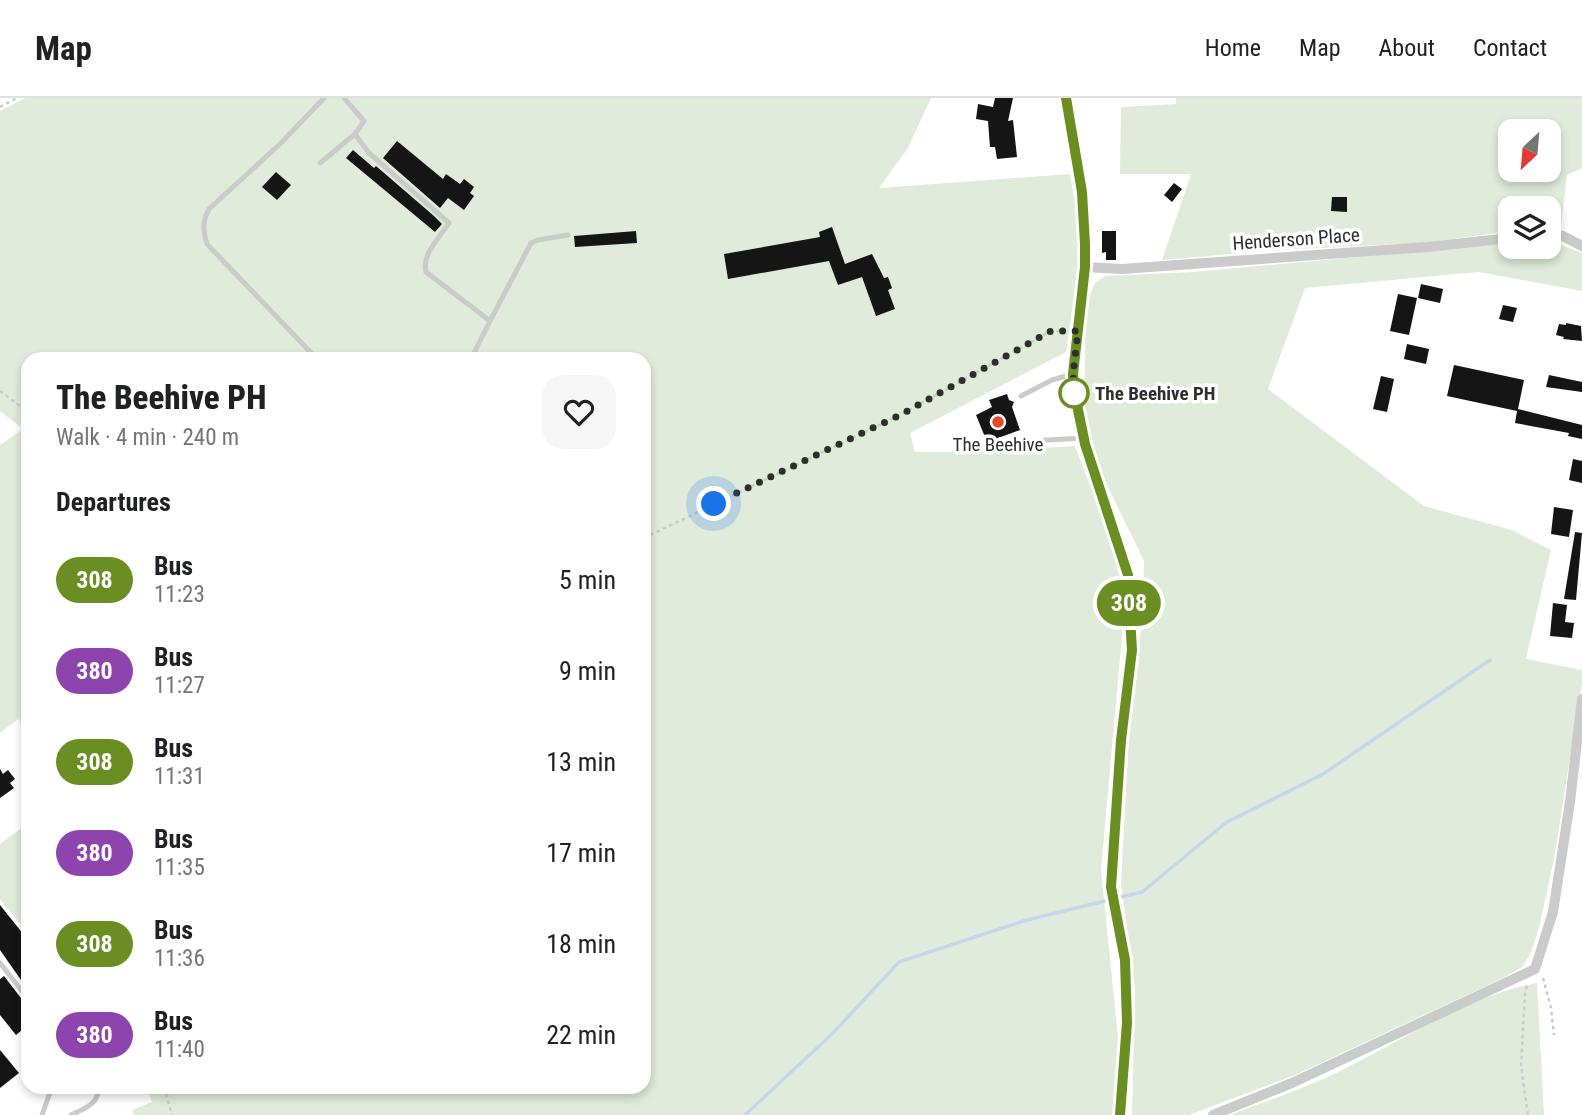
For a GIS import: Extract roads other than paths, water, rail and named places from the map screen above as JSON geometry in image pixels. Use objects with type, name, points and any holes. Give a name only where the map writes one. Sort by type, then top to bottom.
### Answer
[{"type":"street","points":[[1066,98],[1082,192],[1085,267],[1073,374],[1074,390],[1083,438],[1128,575],[1132,650],[1121,740],[1111,887],[1125,960],[1127,1023],[1120,1115]]},
{"type":"street","points":[[1561,236],[1582,246]]},
{"type":"street","name":"Henderson Place","points":[[1085,267],[1122,270],[1498,239]]},
{"type":"street","points":[[1213,1115],[1292,1083],[1539,973],[1553,912],[1582,699]]},
{"type":"lane","points":[[310,352],[207,244],[203,230],[209,209],[282,143],[324,98]]},
{"type":"lane","points":[[320,163],[355,134],[364,121],[344,98]]},
{"type":"lane","points":[[355,134],[369,153],[449,223],[425,260],[426,272],[490,321]]},
{"type":"lane","points":[[474,352],[531,243],[568,235]]},
{"type":"lane","points":[[1021,396],[1052,380],[1073,374]]},
{"type":"lane","points":[[1012,442],[1083,438]]},
{"type":"lane","points":[[0,963],[21,990]]},
{"type":"lane","points":[[42,1115],[50,1094]]},
{"type":"lane","points":[[71,1115],[93,1103],[98,1094]]},
{"type":"waterway","points":[[1116,898],[1142,892],[1227,822],[1323,774],[1490,660]]},
{"type":"waterway","points":[[745,1115],[832,1034],[899,962],[1027,920],[1109,900]]},
{"type":"place","name":"The Beehive PH","points":[[1074,393]]},
{"type":"place","name":"The Beehive","points":[[998,422]]}]
